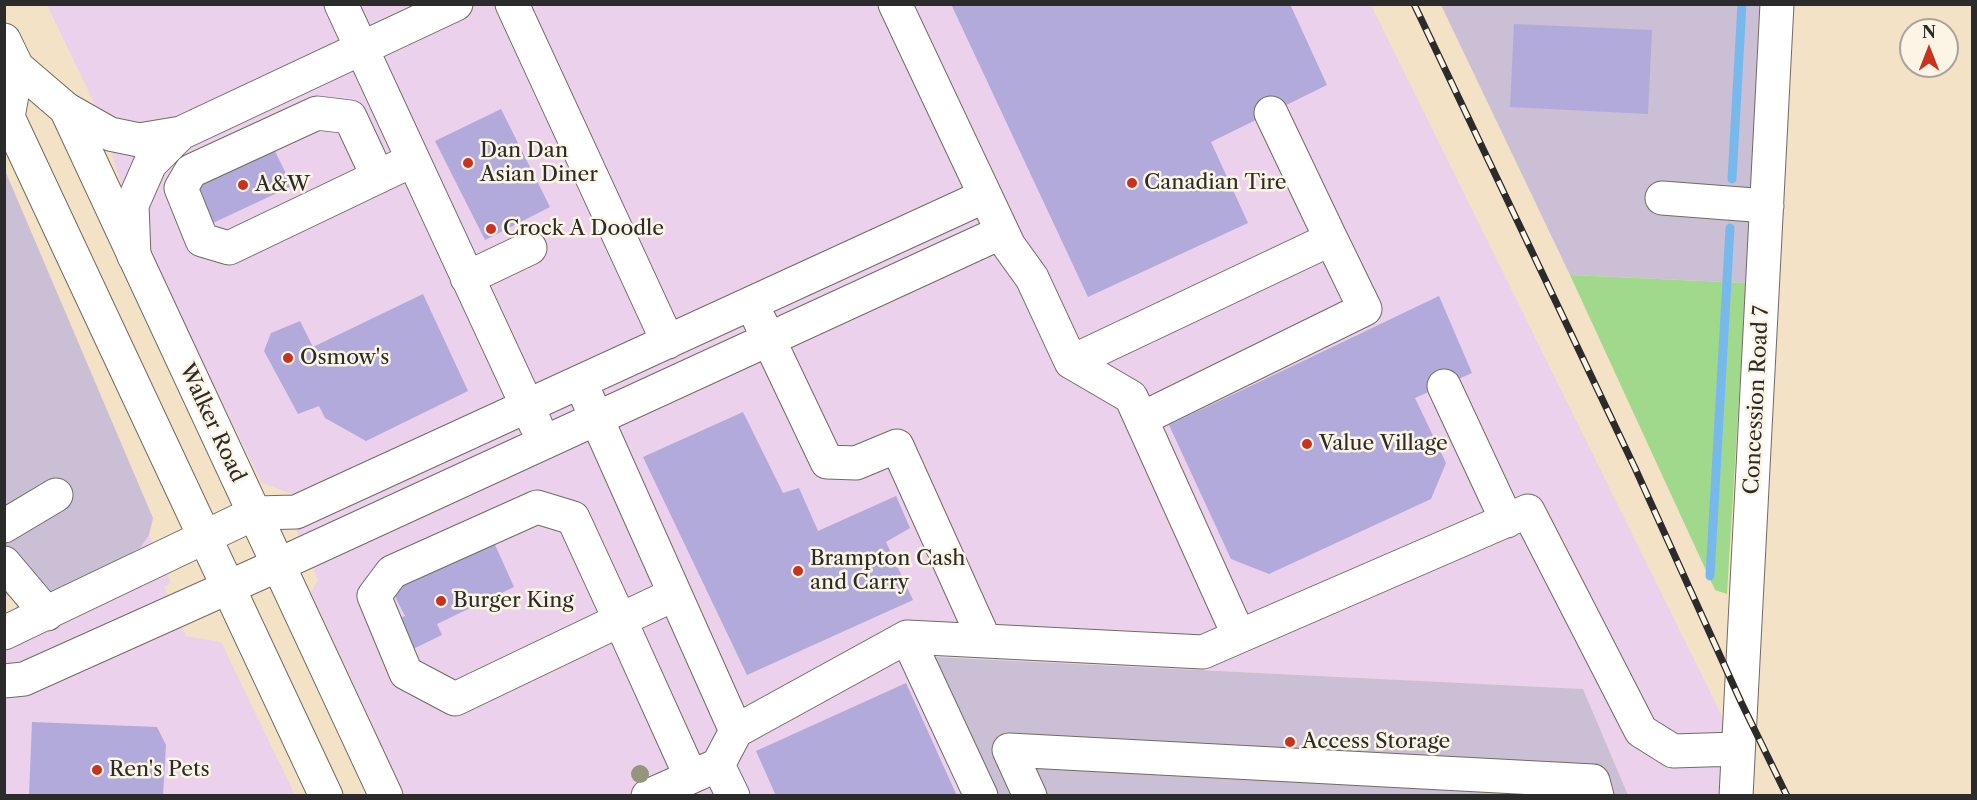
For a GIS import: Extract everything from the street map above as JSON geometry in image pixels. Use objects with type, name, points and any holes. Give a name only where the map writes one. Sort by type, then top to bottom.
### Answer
[{"type":"main road","points":[[340,4],[544,442]]},
{"type":"main road","points":[[66,109],[110,134],[139,140],[181,133],[456,4]]},
{"type":"main road","points":[[512,4],[668,342]]},
{"type":"main road","points":[[895,4],[1008,246],[1032,278],[1071,362],[1131,397],[1239,636]]},
{"type":"main road","name":"Concession Road 7","points":[[1736,795],[1778,4]]},
{"type":"main road","name":"Walker Road","points":[[11,53],[66,109],[386,795]]},
{"type":"main road","name":"Walker Road","points":[[11,53],[8,117],[326,795]]},
{"type":"main road","points":[[378,177],[350,117],[317,113],[191,171],[181,188],[202,240],[229,248],[378,177],[413,160]]},
{"type":"main road","points":[[1141,419],[1365,309],[1271,113]]},
{"type":"main road","points":[[134,256],[132,205],[150,164],[181,133]]},
{"type":"main road","points":[[4,633],[255,513],[296,512],[985,196]]},
{"type":"main road","points":[[1662,198],[1767,206]]},
{"type":"main road","points":[[4,681],[24,679],[230,587],[1002,232]]},
{"type":"main road","points":[[1071,362],[1330,239]]},
{"type":"main road","points":[[467,278],[530,248]]},
{"type":"main road","points":[[752,303],[827,462],[856,463],[897,446],[984,639]]},
{"type":"main road","points":[[580,382],[736,731]]},
{"type":"main road","points":[[1444,386],[1507,520]]},
{"type":"main road","points":[[4,526],[56,495]]},
{"type":"main road","points":[[675,594],[620,620],[454,699],[406,672],[374,596],[392,572],[537,507],[573,518],[620,620],[704,771],[733,795]]},
{"type":"main road","points":[[648,795],[704,771],[736,731],[907,637],[984,639],[1203,652],[1528,511],[1641,731],[1673,751],[1738,749]]},
{"type":"main road","points":[[9,573],[47,614]]},
{"type":"main road","points":[[907,637],[981,795]]},
{"type":"main road","points":[[1030,795],[1008,750],[1593,781],[1597,795]]},
{"type":"shaded area","points":[[47,5],[1371,5],[1724,720],[1719,795],[1628,795],[1583,689],[935,657],[998,795],[405,795],[311,592],[318,580],[296,529],[304,526],[292,494],[262,483],[135,225],[96,107]]},
{"type":"shaded area","points":[[1441,5],[1761,5],[1746,283],[1570,275]]},
{"type":"shaded area","points":[[4,168],[153,518],[149,535],[141,547],[103,570],[13,615],[17,606],[16,599],[4,594]]},
{"type":"shaded area","points":[[149,535],[171,583],[164,587],[186,636],[221,642],[295,795],[5,795],[5,619],[141,547]]},
{"type":"shaded area","name":"Access Storage","points":[[934,657],[1583,689],[1628,795],[998,795]]},
{"type":"green space","points":[[1570,275],[1746,283],[1727,594],[1715,590]]},
{"type":"building","name":"Canadian Tire","points":[[951,4],[1290,4],[1327,85],[1211,142],[1248,223],[1088,297]]},
{"type":"building","points":[[1514,24],[1652,30],[1648,114],[1510,107]]},
{"type":"building","points":[[501,109],[550,207],[485,240],[435,141]]},
{"type":"building","name":"A&W","points":[[273,147],[292,186],[213,223],[194,184]]},
{"type":"building","points":[[423,294],[468,391],[366,441],[325,418],[319,406],[298,414],[264,351],[271,333],[300,321],[313,347]]},
{"type":"building","name":"Value Village","points":[[1439,296],[1472,373],[1415,398],[1446,463],[1431,499],[1269,574],[1231,559],[1169,425]]},
{"type":"building","name":"Brampton Cash and Carry","points":[[743,412],[783,493],[799,488],[818,531],[896,496],[910,528],[886,542],[913,600],[747,675],[643,457]]},
{"type":"building","name":"Burger King","points":[[492,538],[514,587],[437,624],[442,635],[411,650],[398,619],[405,616],[389,585]]},
{"type":"building","points":[[906,683],[957,796],[776,796],[756,751]]},
{"type":"building","name":"Ren's Pets","points":[[32,722],[157,727],[166,745],[163,796],[29,796]]},
{"type":"waterway","points":[[1732,179],[1742,4]]},
{"type":"waterway","points":[[1710,576],[1730,228]]},
{"type":"railway","points":[[1414,4],[1635,468],[1741,702],[1787,796]]},
{"type":"place","name":"Dan Dan Asian Diner","points":[[468,163]]},
{"type":"place","name":"Canadian Tire","points":[[1132,183]]},
{"type":"place","name":"A&W","points":[[243,185]]},
{"type":"place","name":"Crock A Doodle","points":[[491,229]]},
{"type":"place","name":"Osmow's","points":[[288,358]]},
{"type":"place","name":"Value Village","points":[[1307,444]]},
{"type":"place","name":"Brampton Cash and Carry","points":[[798,571]]},
{"type":"place","name":"Burger King","points":[[441,601]]},
{"type":"place","name":"Access Storage","points":[[1290,742]]},
{"type":"place","name":"Ren's Pets","points":[[97,770]]}]
